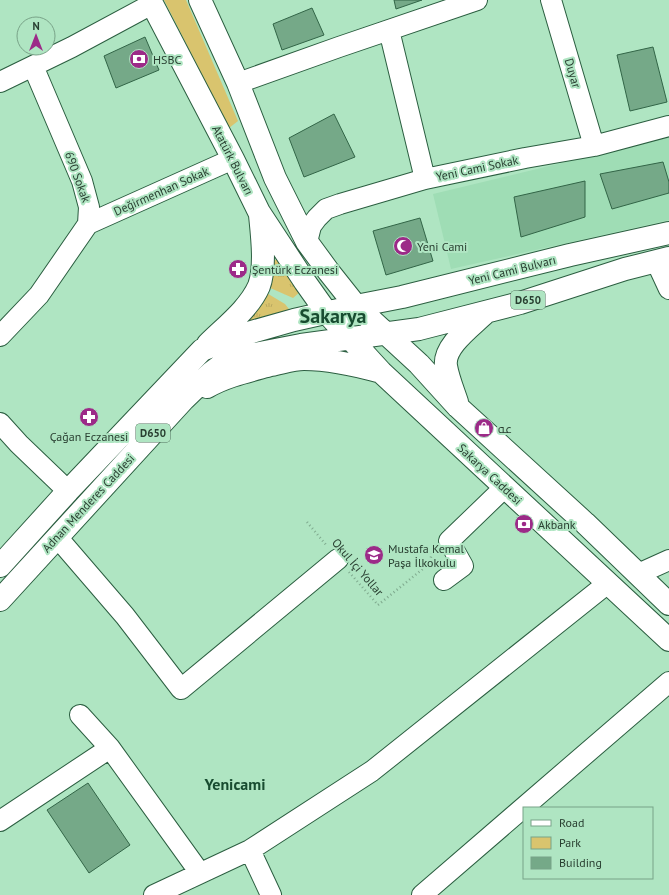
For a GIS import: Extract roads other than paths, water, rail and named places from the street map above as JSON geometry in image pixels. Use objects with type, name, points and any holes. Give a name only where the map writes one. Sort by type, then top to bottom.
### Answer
[{"type":"main road","points":[[200,0],[238,83],[275,178],[307,242],[338,284],[356,306],[419,364],[458,407],[669,604]]},
{"type":"main road","name":"Atatürk Bulvarı","points":[[151,2],[259,212],[327,313],[349,338]]},
{"type":"main road","points":[[202,350],[247,305],[259,286],[262,275],[263,243],[259,212]]},
{"type":"main road","name":"Yeni Cami Bulvarı","points":[[327,313],[390,300],[570,255],[669,233]]},
{"type":"main road","name":"D650","points":[[386,334],[419,329],[486,312],[662,259]]},
{"type":"main road","points":[[338,284],[359,295],[390,300]]},
{"type":"main road","points":[[458,407],[446,365],[447,355],[452,344],[486,312]]},
{"type":"main road","name":"Adnan Menderes Caddesi","points":[[0,566],[68,491],[202,350],[234,337],[294,320],[327,313]]},
{"type":"main road","name":"Adnan Menderes Caddesi","points":[[0,600],[184,399],[212,372],[224,363],[239,357],[290,346],[386,334]]},
{"type":"main road","name":"Sakarya Caddesi","points":[[349,338],[381,372],[669,640]]},
{"type":"main road","points":[[184,399],[216,382],[252,370],[296,360],[320,360],[351,364],[381,372]]},
{"type":"street","points":[[238,83],[477,0]]},
{"type":"street","name":"Duyar","points":[[551,0],[594,146]]},
{"type":"street","points":[[0,82],[72,47],[151,2]]},
{"type":"street","points":[[389,30],[425,179]]},
{"type":"street","name":"690 Sokak","points":[[34,66],[82,181],[89,207],[88,224]]},
{"type":"street","name":"Yeni Cami Sokak","points":[[307,242],[311,226],[317,218],[326,210],[340,204],[425,179],[525,158],[594,146],[669,126]]},
{"type":"street","name":"Değirmenhan Sokak","points":[[88,224],[233,159]]},
{"type":"street","points":[[0,336],[39,295],[88,224]]},
{"type":"street","points":[[662,259],[669,289]]},
{"type":"street","points":[[0,423],[19,444],[68,491]]},
{"type":"street","points":[[444,580],[463,566],[449,541],[505,487]]},
{"type":"street","points":[[57,537],[125,616],[181,689],[338,559]]},
{"type":"street","points":[[638,574],[669,560]]},
{"type":"street","points":[[154,895],[250,850],[372,771],[608,582]]},
{"type":"street","points":[[524,807],[669,682]]},
{"type":"street","points":[[80,715],[110,748],[200,873]]},
{"type":"street","points":[[0,821],[110,748]]},
{"type":"street","points":[[422,895],[523,808]]},
{"type":"street","points":[[250,850],[271,895]]},
{"type":"place","name":"HSBC","points":[[139,59]]},
{"type":"place","name":"Yeni Cami","points":[[403,246]]},
{"type":"place","name":"Şentürk Eczanesi","points":[[238,269]]},
{"type":"place","name":"Çağan Eczanesi","points":[[89,417]]},
{"type":"place","name":"عه","points":[[484,428]]},
{"type":"place","name":"Akbank","points":[[524,524]]},
{"type":"place","name":"Mustafa Kemal Paşa İlkokulu","points":[[374,555]]},
{"type":"district","name":"Sakarya","points":[[333,316]]},
{"type":"district","name":"Yenicami","points":[[235,784]]}]
